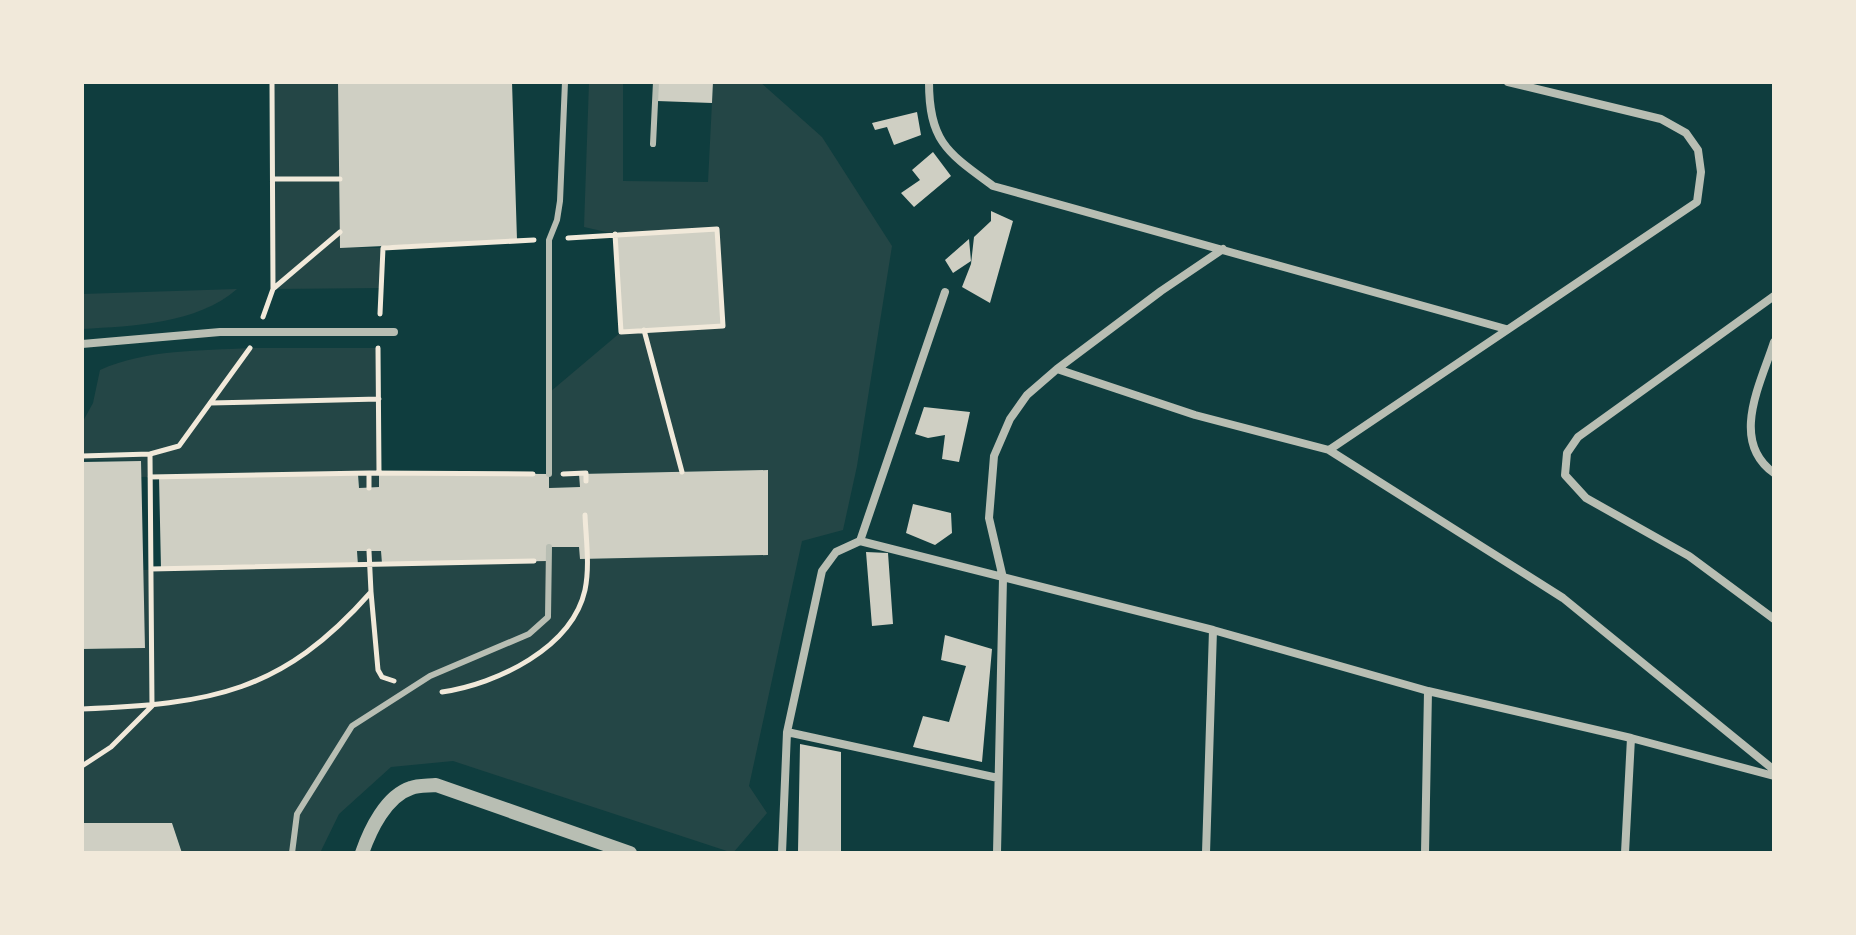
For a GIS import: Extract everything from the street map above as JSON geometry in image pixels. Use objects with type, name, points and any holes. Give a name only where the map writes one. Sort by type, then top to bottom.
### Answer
[{"type":"street","points":[[929,82],[929,107],[936,132],[950,154],[993,186],[1506,329]]},
{"type":"street","points":[[1329,450],[1697,202],[1701,172],[1698,150],[1686,133],[1661,119],[1508,82]]},
{"type":"street","points":[[997,853],[1003,578],[989,518],[994,456],[1010,419],[1027,395],[1057,369],[1223,249]]},
{"type":"street","points":[[860,541],[945,292]]},
{"type":"street","points":[[1774,296],[1578,437],[1567,453],[1565,475],[1586,498],[1689,556],[1774,619]]},
{"type":"street","points":[[82,344],[259,331],[394,332]]},
{"type":"street","points":[[1774,342],[1749,421],[1751,447],[1774,473]]},
{"type":"street","points":[[1057,369],[1195,415],[1329,450],[1563,598],[1774,773]]},
{"type":"street","points":[[782,853],[787,732],[822,571],[836,552],[860,541],[1213,630],[1428,691],[1774,773]]},
{"type":"street","points":[[1206,853],[1213,630]]},
{"type":"street","points":[[1425,853],[1428,691]]},
{"type":"street","points":[[787,732],[998,778]]},
{"type":"street","points":[[1625,853],[1631,738]]},
{"type":"street","points":[[362,853],[369,833],[389,804],[410,788],[436,785],[630,853]]},
{"type":"lane","points":[[549,474],[549,240],[560,201],[565,82]]},
{"type":"lane","points":[[653,144],[656,82]]},
{"type":"lane","points":[[292,853],[297,814],[352,726],[452,665],[529,634],[548,617],[549,547]]},
{"type":"path","points":[[259,331],[273,289],[272,82]]},
{"type":"path","points":[[273,179],[340,179]]},
{"type":"path","points":[[380,318],[383,248],[549,240],[615,234],[717,229],[723,326],[621,332],[615,234]]},
{"type":"path","points":[[273,289],[340,232]]},
{"type":"path","points":[[644,330],[682,472]]},
{"type":"path","points":[[379,333],[379,473]]},
{"type":"path","points":[[82,456],[150,454],[179,446],[250,348]]},
{"type":"path","points":[[209,403],[379,399]]},
{"type":"path","points":[[82,766],[111,747],[152,706],[150,454]]},
{"type":"path","points":[[369,473],[369,488]]},
{"type":"path","points":[[150,477],[586,473],[586,481]]},
{"type":"path","points":[[150,523],[160,523]]},
{"type":"path","points":[[369,551],[378,670],[382,677],[430,694],[450,691]]},
{"type":"path","points":[[151,569],[549,562]]},
{"type":"path","points":[[82,709],[152,706],[206,698],[235,689],[292,664],[339,627],[371,592]]},
{"type":"shaded area","points":[[272,82],[338,82],[340,247],[383,248],[382,288],[273,289]]},
{"type":"shaded area","points":[[589,82],[623,82],[623,181],[708,182],[713,82],[760,82],[822,137],[892,246],[857,466],[843,530],[802,541],[749,786],[767,813],[733,853],[453,761],[391,767],[339,814],[320,853],[182,853],[172,823],[82,823],[82,649],[145,648],[143,570],[358,564],[357,551],[381,551],[382,564],[549,547],[579,547],[581,559],[768,555],[767,470],[580,474],[580,487],[549,488],[550,392],[621,332],[615,234],[584,227]]},
{"type":"shaded area","points":[[237,289],[221,301],[184,316],[143,324],[82,329],[82,294]]},
{"type":"shaded area","points":[[250,348],[378,348],[379,487],[359,488],[359,474],[141,477],[140,461],[82,460],[82,423],[93,403],[100,370],[155,355]]},
{"type":"building","points":[[338,82],[512,82],[517,240],[340,248]]},
{"type":"building","points":[[657,82],[713,82],[712,103],[657,101]]},
{"type":"building","points":[[917,112],[921,135],[894,145],[887,127],[875,130],[872,123]]},
{"type":"building","points":[[933,152],[951,176],[914,207],[901,193],[920,180],[912,170]]},
{"type":"building","points":[[991,211],[1013,221],[990,303],[962,287],[971,264],[974,237],[991,221]]},
{"type":"building","points":[[717,229],[723,326],[621,332],[615,234]]},
{"type":"building","points":[[969,239],[971,261],[953,273],[945,260]]},
{"type":"building","points":[[924,407],[970,412],[959,462],[942,459],[945,435],[928,438],[915,434]]},
{"type":"building","points":[[141,461],[145,648],[82,649],[82,462]]},
{"type":"building","points":[[768,470],[768,555],[580,559],[579,547],[549,547],[547,561],[382,564],[381,551],[357,551],[358,565],[161,569],[159,476],[358,473],[359,488],[379,487],[379,473],[549,474],[549,488],[580,487],[579,474]]},
{"type":"building","points":[[913,504],[951,513],[952,533],[935,545],[906,533]]},
{"type":"building","points":[[866,552],[888,553],[893,624],[872,626]]},
{"type":"building","points":[[945,635],[992,649],[982,762],[913,747],[923,716],[949,722],[966,666],[941,660]]},
{"type":"building","points":[[800,744],[841,752],[841,853],[798,852]]},
{"type":"building","points":[[82,823],[172,823],[182,853],[82,851]]}]
